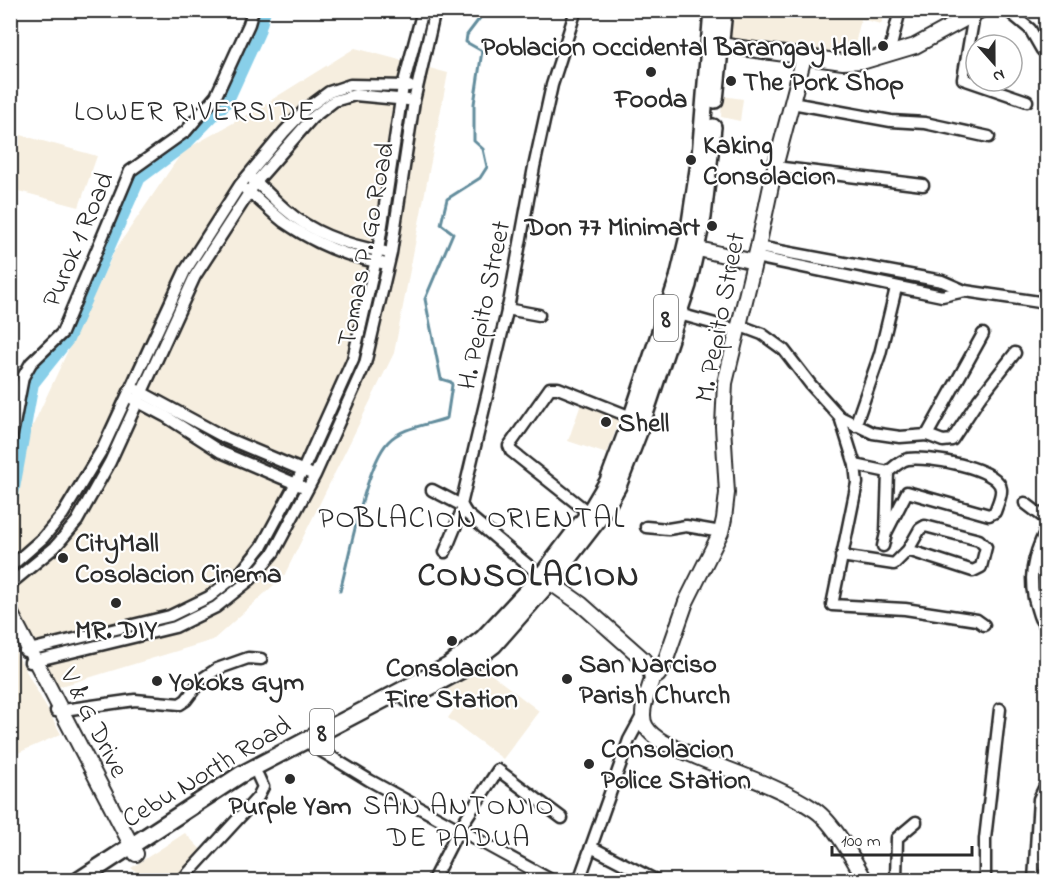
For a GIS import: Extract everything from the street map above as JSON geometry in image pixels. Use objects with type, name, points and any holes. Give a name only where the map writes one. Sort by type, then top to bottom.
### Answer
[{"type":"main road","name":"Cebu North Road","points":[[79,880],[132,851],[309,744],[448,666],[483,638],[545,579],[601,516],[618,486],[633,426],[667,314],[691,247],[712,10]]},
{"type":"main road","name":"Cebu North Road","points":[[545,579],[608,481],[679,314],[691,247],[709,171],[724,10]]},
{"type":"main road","name":"Cebu North Road","points":[[97,880],[132,851],[240,775],[309,744]]},
{"type":"street","name":"Purok 1 Road","points":[[10,445],[23,377],[31,363],[62,333],[130,171],[186,131],[216,96],[249,24],[253,10]]},
{"type":"street","name":"Tomas P. Go Road","points":[[30,656],[170,616],[209,597],[242,571],[262,546],[303,470],[353,359],[377,256],[403,86],[423,10]]},
{"type":"street","name":"Tomas P. Go Road","points":[[30,656],[175,627],[216,607],[251,579],[274,552],[315,475],[365,364],[390,259],[414,101],[435,10]]},
{"type":"street","name":"H. Pepito Street","points":[[445,552],[462,507],[507,309],[552,85],[576,10]]},
{"type":"street","points":[[889,54],[900,10]]},
{"type":"street","points":[[1007,10],[1030,29],[1042,50]]},
{"type":"street","points":[[720,45],[843,62],[865,60],[915,46],[977,13]]},
{"type":"street","points":[[977,13],[963,79],[1027,101]]},
{"type":"street","name":"M. Pepito Street","points":[[576,880],[581,875],[629,740],[642,716],[652,679],[663,669],[686,602],[721,532],[727,493],[723,426],[725,383],[775,167],[804,57]]},
{"type":"street","points":[[10,584],[55,547],[78,521],[110,462],[185,271],[291,124],[306,109],[329,92],[350,85],[418,87]]},
{"type":"street","points":[[252,179],[312,118],[334,101],[355,95],[414,101]]},
{"type":"street","points":[[792,103],[891,122],[925,123],[989,137]]},
{"type":"street","points":[[775,167],[923,185]]},
{"type":"street","points":[[252,179],[288,212],[338,241],[377,256]]},
{"type":"street","points":[[245,188],[284,221],[310,238],[336,250],[390,259]]},
{"type":"street","points":[[691,247],[934,279],[965,291],[1047,303]]},
{"type":"street","points":[[756,255],[896,288],[942,296],[965,291]]},
{"type":"street","points":[[931,294],[934,279]]},
{"type":"street","points":[[855,426],[880,354],[896,288]]},
{"type":"street","points":[[507,309],[539,315]]},
{"type":"street","points":[[679,314],[762,334],[784,350],[840,417],[873,433],[900,437],[927,435],[943,441],[952,440],[979,399],[1015,353]]},
{"type":"street","points":[[927,435],[983,334]]},
{"type":"street","points":[[589,513],[511,451],[509,446],[550,388],[558,388],[633,426]]},
{"type":"street","points":[[135,395],[226,438],[315,475]]},
{"type":"street","points":[[135,395],[221,452],[308,489]]},
{"type":"street","points":[[10,567],[44,538],[63,514],[135,395]]},
{"type":"street","points":[[840,417],[855,465],[857,483],[856,497],[832,605],[905,609],[977,620],[984,625]]},
{"type":"street","points":[[855,465],[888,472],[905,459],[922,459],[970,466],[998,481],[1002,492],[995,512],[989,514],[907,492],[886,532]]},
{"type":"street","points":[[883,546],[886,532],[888,472]]},
{"type":"street","points":[[432,490],[462,507],[545,579],[581,604],[643,659],[650,669],[652,679]]},
{"type":"street","points":[[1026,503],[1047,519]]},
{"type":"street","points":[[646,527],[668,529],[686,525],[721,532]]},
{"type":"street","points":[[842,556],[894,564],[908,550],[920,529],[925,526],[979,540],[986,548],[981,567],[973,571],[908,550]]},
{"type":"street","points":[[1047,530],[1036,551],[1031,577],[1041,621],[1047,625]]},
{"type":"street","name":"V & G Drive","points":[[10,612],[30,656],[132,851]]},
{"type":"street","name":"V & G Drive","points":[[10,627],[30,656]]},
{"type":"street","points":[[59,710],[135,700],[180,704],[202,679],[217,669],[248,658],[261,659]]},
{"type":"street","points":[[985,880],[985,839],[1000,709]]},
{"type":"street","points":[[642,716],[647,729],[655,736],[816,811],[848,849],[866,880]]},
{"type":"street","points":[[309,744],[369,780],[550,880]]},
{"type":"street","points":[[433,880],[459,829],[498,770],[562,818]]},
{"type":"street","points":[[182,880],[258,797],[263,787],[258,776]]},
{"type":"street","points":[[1034,880],[1039,799],[1047,784]]},
{"type":"street","points":[[896,880],[897,838],[916,822]]},
{"type":"street","points":[[591,847],[655,880]]},
{"type":"shaded area","points":[[733,11],[885,11],[881,24],[861,19],[852,57],[730,41]]},
{"type":"shaded area","points":[[355,48],[448,73],[394,353],[284,576],[213,640],[55,688],[11,616],[11,543],[28,436],[115,250],[183,151],[242,118]]},
{"type":"shaded area","points":[[722,96],[743,99],[740,121],[721,117]]},
{"type":"shaded area","points":[[10,132],[97,156],[79,207],[11,189]]},
{"type":"shaded area","points":[[581,404],[620,418],[607,454],[568,441]]},
{"type":"shaded area","points":[[10,642],[61,734],[11,756],[10,756]]},
{"type":"shaded area","points":[[483,668],[539,711],[503,759],[448,718],[458,704],[444,692]]},
{"type":"shaded area","points":[[185,833],[206,855],[180,880],[148,880],[131,868]]},
{"type":"waterway","points":[[10,499],[31,383],[66,339],[138,177],[185,142],[226,100],[257,32],[263,10]]},
{"type":"waterway","points":[[340,591],[366,490],[380,454],[388,442],[400,433],[447,418],[452,385],[451,382],[441,379],[425,299],[453,233],[441,224],[447,199],[480,178],[487,167],[483,149],[474,141],[474,104],[482,51],[466,42],[467,35],[486,10]]},
{"type":"place","name":"Poblacion Occidental Barangay Hall","points":[[883,46]]},
{"type":"place","name":"Fooda","points":[[651,72]]},
{"type":"place","name":"The Pork Shop","points":[[731,81]]},
{"type":"place","name":"Kaking Consolacion","points":[[691,160]]},
{"type":"place","name":"Don 77 Minimart","points":[[712,226]]},
{"type":"place","name":"Shell","points":[[606,422]]},
{"type":"place","name":"CityMall Cosolacion Cinema","points":[[63,558]]},
{"type":"place","name":"MR. DIY","points":[[116,603]]},
{"type":"place","name":"Consolacion Fire Station","points":[[452,641]]},
{"type":"place","name":"San Narciso Parish Church","points":[[567,679]]},
{"type":"place","name":"Yokoks Gym","points":[[157,681]]},
{"type":"place","name":"Consolacion Police Station","points":[[589,764]]},
{"type":"place","name":"Purple Yam","points":[[290,779]]},
{"type":"district","name":"LOWER RIVERSIDE","points":[[195,110]]},
{"type":"district","name":"POBLACION ORIENTAL","points":[[472,517]]},
{"type":"district","name":"CONSOLACION","points":[[529,573]]},
{"type":"district","name":"SAN ANTONIO DE PADUA","points":[[459,820]]}]
